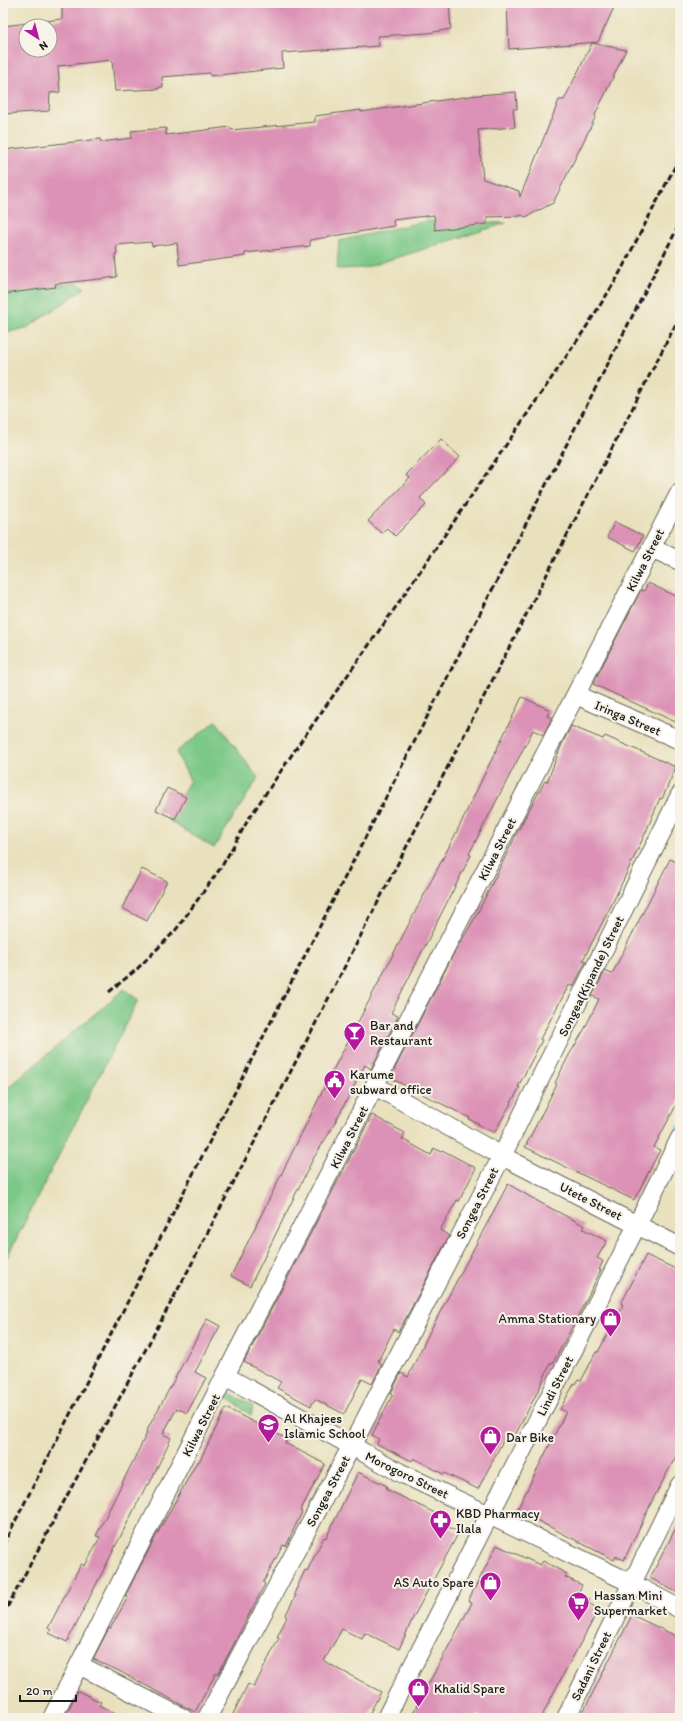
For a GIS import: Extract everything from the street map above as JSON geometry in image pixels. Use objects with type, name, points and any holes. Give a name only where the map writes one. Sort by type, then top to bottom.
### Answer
[{"type":"street","name":"Kilwa Street","points":[[52,1718],[225,1376],[680,492]]},
{"type":"street","points":[[651,548],[680,561]]},
{"type":"street","name":"Iringa Street","points":[[576,695],[680,740]]},
{"type":"street","name":"Songea(Kipande) Street","points":[[502,1156],[680,795]]},
{"type":"street","name":"Utete Street","points":[[375,1086],[502,1156],[680,1247]]},
{"type":"street","name":"Lindi Street","points":[[386,1718],[680,1138]]},
{"type":"street","name":"Songea Street","points":[[207,1718],[351,1447],[502,1156]]},
{"type":"street","name":"Morogoro Street","points":[[225,1376],[351,1447],[399,1472],[631,1583],[680,1609]]},
{"type":"street","name":"Sadani Street","points":[[566,1718],[680,1485]]},
{"type":"street","points":[[79,1665],[183,1718]]},
{"type":"green space","points":[[426,221],[506,223],[364,268],[337,269],[339,241]]},
{"type":"green space","points":[[76,283],[85,288],[27,328],[3,333],[3,293]]},
{"type":"green space","points":[[216,721],[258,778],[214,848],[168,820],[190,780],[176,752]]},
{"type":"green space","points":[[124,989],[138,1000],[3,1265],[3,1092]]},
{"type":"green space","points":[[226,1391],[253,1406],[251,1415],[223,1395]]},
{"type":"building","points":[[62,3],[449,3],[451,29],[428,33],[378,36],[379,46],[282,53],[283,68],[210,76],[210,73],[162,77],[163,87],[159,87],[159,89],[115,91],[112,60],[58,66],[60,92],[50,93],[49,111],[3,114],[3,26],[18,24],[18,58],[58,58],[58,19],[62,19]]},
{"type":"building","points":[[507,3],[616,3],[598,42],[509,49]]},
{"type":"building","points":[[592,43],[626,50],[595,115],[596,116],[553,203],[526,217],[521,215],[487,217],[487,224],[435,230],[434,215],[393,220],[394,226],[310,240],[310,246],[245,253],[245,256],[179,265],[177,243],[152,246],[151,242],[116,245],[117,254],[115,254],[117,277],[55,284],[56,287],[3,294],[3,150],[100,139],[101,142],[132,138],[131,131],[166,128],[166,135],[230,127],[231,130],[315,122],[315,116],[361,110],[361,112],[478,95],[516,92],[517,109],[513,109],[515,127],[478,130],[483,179],[519,191],[520,197],[559,100],[564,100]]},
{"type":"building","points":[[441,439],[460,457],[420,498],[426,505],[395,536],[387,528],[381,533],[368,521],[410,478],[406,475]]},
{"type":"building","points":[[615,522],[643,536],[635,551],[607,537]]},
{"type":"building","points":[[648,583],[680,598],[680,724],[593,684],[641,590],[644,591]]},
{"type":"building","points":[[522,697],[550,710],[547,716],[552,718],[543,735],[533,730],[469,854],[471,855],[391,1013],[398,1016],[371,1069],[365,1065],[331,1130],[313,1159],[250,1286],[231,1276],[328,1080],[456,833]]},
{"type":"building","points":[[571,726],[603,739],[605,736],[676,767],[662,799],[660,798],[612,904],[583,960],[586,961],[573,987],[569,985],[540,1039],[542,1040],[518,1087],[520,1087],[494,1133],[469,1119],[470,1118],[390,1078],[453,955],[476,916],[523,821],[545,781],[547,782]]},
{"type":"building","points":[[167,788],[186,797],[175,819],[156,810]]},
{"type":"building","points":[[670,859],[680,864],[680,1098],[654,1147],[660,1150],[634,1200],[525,1147],[557,1084],[555,1083],[568,1057],[584,1030],[599,999],[592,996],[605,971],[612,974]]},
{"type":"building","points":[[142,869],[167,881],[147,921],[122,908]]},
{"type":"building","points":[[372,1115],[405,1133],[402,1139],[431,1155],[434,1148],[441,1152],[442,1150],[476,1168],[459,1201],[457,1200],[440,1230],[449,1236],[398,1332],[394,1329],[378,1361],[382,1364],[372,1384],[362,1379],[344,1414],[315,1399],[311,1406],[277,1388],[281,1382],[244,1362]]},
{"type":"building","points":[[508,1184],[585,1226],[583,1229],[607,1241],[597,1258],[603,1261],[599,1270],[601,1270],[580,1312],[553,1363],[551,1362],[540,1387],[511,1443],[504,1439],[478,1489],[444,1473],[443,1474],[414,1458],[412,1461],[377,1444],[379,1439],[372,1435],[393,1394],[391,1393],[401,1373],[408,1377],[429,1333]]},
{"type":"building","points":[[646,1255],[680,1271],[680,1449],[653,1499],[624,1560],[616,1556],[614,1560],[517,1510],[566,1412],[560,1409],[574,1384],[578,1380],[581,1381],[596,1352],[598,1352],[623,1305],[621,1304]]},
{"type":"building","points":[[207,1319],[220,1326],[195,1372],[206,1378],[187,1413],[177,1408],[163,1434],[171,1438],[149,1485],[147,1484],[67,1642],[49,1633],[51,1630],[48,1628],[81,1564],[85,1566],[100,1537],[96,1536],[147,1433],[146,1432]]},
{"type":"building","points":[[226,1408],[287,1439],[285,1443],[325,1464],[300,1511],[302,1512],[286,1546],[283,1545],[263,1583],[265,1584],[218,1674],[216,1673],[195,1712],[119,1671],[93,1659],[109,1628],[110,1629],[128,1597],[125,1596],[156,1536],[197,1462],[199,1462]]},
{"type":"building","points":[[358,1472],[387,1486],[386,1489],[449,1520],[446,1526],[459,1532],[413,1618],[399,1649],[365,1633],[362,1639],[342,1629],[324,1661],[381,1692],[367,1718],[231,1718],[248,1684],[254,1687],[279,1638],[277,1637],[287,1617],[285,1616],[296,1595],[294,1594],[305,1570],[307,1571],[324,1537],[326,1538]]},
{"type":"building","points":[[680,1520],[680,1594],[650,1578]]},
{"type":"building","points":[[497,1545],[540,1565],[543,1561],[567,1574],[565,1577],[582,1585],[578,1593],[590,1599],[588,1603],[599,1609],[541,1718],[482,1718],[477,1715],[475,1718],[410,1718],[472,1603],[468,1601]]},
{"type":"building","points":[[632,1615],[680,1638],[680,1718],[580,1718]]},
{"type":"building","points":[[78,1691],[101,1702],[99,1705],[124,1718],[64,1718]]},
{"type":"waterway","points":[[676,1136],[680,1127]]},
{"type":"railway","points":[[109,992],[137,969],[175,931],[222,866],[248,820],[299,744],[393,611],[585,329],[616,280],[680,157]]},
{"type":"railway","points":[[3,1545],[680,223]]},
{"type":"railway","points":[[3,1615],[191,1265],[680,316]]},
{"type":"place","name":"Bar and Restaurant","points":[[355,1052]]},
{"type":"place","name":"Karume subward office","points":[[334,1100]]},
{"type":"place","name":"Amma Stationary","points":[[611,1338]]},
{"type":"place","name":"Al Khajees Islamic School","points":[[269,1444]]},
{"type":"place","name":"Dar Bike","points":[[490,1456]]},
{"type":"place","name":"KBD Pharmacy Ilala","points":[[441,1540]]},
{"type":"place","name":"AS Auto Spare","points":[[490,1602]]},
{"type":"place","name":"Hassan Mini Supermarket","points":[[579,1622]]},
{"type":"place","name":"Khalid Spare","points":[[418,1708]]}]
